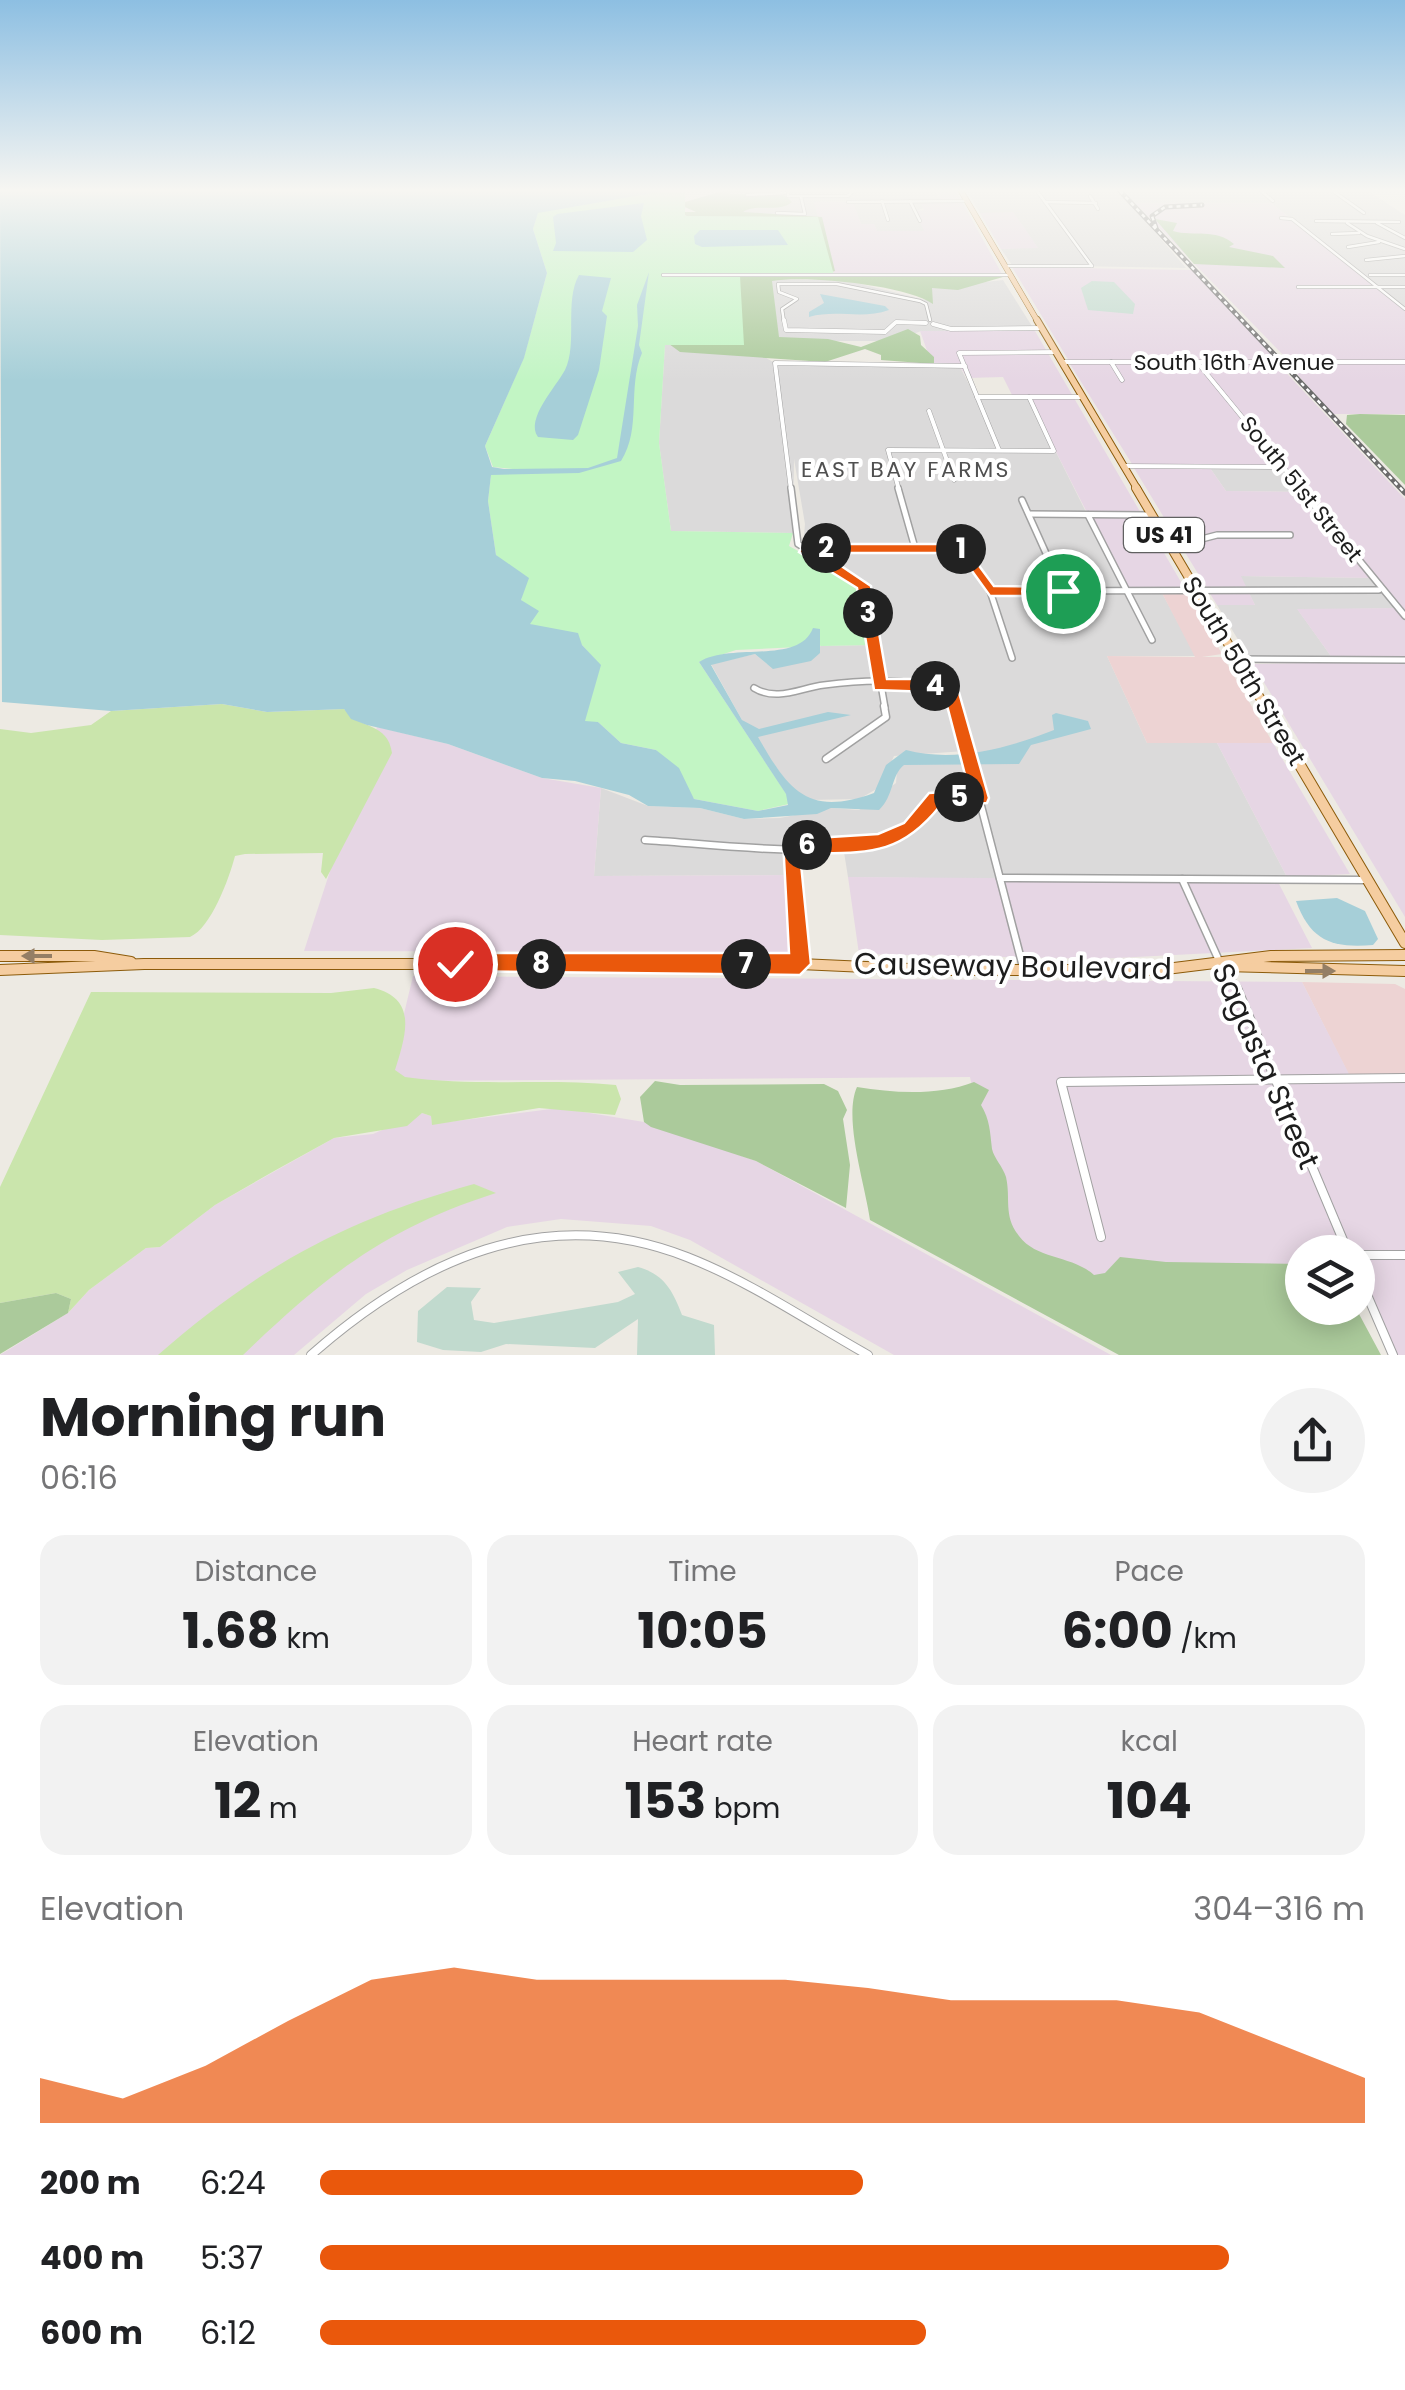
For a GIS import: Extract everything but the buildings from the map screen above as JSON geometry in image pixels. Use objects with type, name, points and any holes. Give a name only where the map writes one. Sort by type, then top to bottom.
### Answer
[{"type":"main road","name":"South 50th Street","points":[[998,254],[1405,944]]},
{"type":"main road","name":"Causeway Boulevard","points":[[1221,965],[1270,956],[1405,955]]},
{"type":"main road","points":[[0,956],[94,956],[144,964]]},
{"type":"main road","name":"Causeway Boulevard","points":[[144,964],[800,964],[1024,971],[1221,965],[1405,971]]},
{"type":"main road","points":[[0,970],[88,970],[144,964]]},
{"type":"street","points":[[1005,266],[1092,266],[1083,254]]},
{"type":"street","points":[[1337,254],[1405,308]]},
{"type":"street","points":[[1366,260],[1405,256]]},
{"type":"street","points":[[663,274],[1011,275]]},
{"type":"street","points":[[1370,275],[1405,275]]},
{"type":"street","points":[[930,322],[926,304],[920,302],[837,284],[778,284],[779,292],[797,300],[782,308],[786,330],[885,332],[896,322],[930,322],[948,328],[1042,328]]},
{"type":"street","points":[[1298,287],[1405,287]]},
{"type":"street","points":[[1000,451],[960,352],[1056,352]]},
{"type":"street","name":"South 16th Avenue","points":[[1062,362],[1405,362]]},
{"type":"street","points":[[1111,362],[1122,380]]},
{"type":"street","name":"South 51st Street","points":[[1197,362],[1405,616]]},
{"type":"street","points":[[826,759],[886,717],[864,586],[798,544],[775,363],[965,366]]},
{"type":"street","points":[[978,397],[1083,397]]},
{"type":"street","points":[[915,548],[888,450],[1054,451],[1028,397]]},
{"type":"street","points":[[930,410],[954,480]]},
{"type":"street","points":[[1124,466],[1284,467]]},
{"type":"street","points":[[1022,500],[1063,591]]},
{"type":"street","points":[[1029,514],[1152,516]]},
{"type":"street","points":[[1088,515],[1152,640]]},
{"type":"street","points":[[1171,547],[1217,535],[1290,535]]},
{"type":"street","points":[[804,548],[963,549],[990,591],[1012,658]]},
{"type":"street","points":[[990,591],[1380,590]]},
{"type":"street","points":[[1237,659],[1405,660]]},
{"type":"street","points":[[754,688],[773,696],[822,685],[945,688],[957,701],[1024,971]]},
{"type":"street","points":[[645,840],[790,846],[879,843],[910,829],[936,798],[980,798]]},
{"type":"street","points":[[790,846],[800,964]]},
{"type":"street","points":[[1000,878],[1368,880]]},
{"type":"street","name":"Sagasta Street","points":[[1182,880],[1221,965],[1236,986],[1341,1235]]},
{"type":"street","points":[[1102,1237],[1061,1082],[1405,1078]]},
{"type":"street","points":[[312,1355],[344,1324],[384,1298],[429,1274],[526,1237],[628,1239],[688,1258],[868,1355]]},
{"type":"street","points":[[1375,1255],[1405,1255]]},
{"type":"street","points":[[1375,1313],[1393,1355]]},
{"type":"shaded area","points":[[828,254],[991,254],[1002,274],[834,275]]},
{"type":"shaded area","points":[[1005,254],[1174,254],[1186,268],[1012,265]]},
{"type":"shaded area","points":[[1185,254],[1335,254],[1405,310],[1405,361],[1289,361]]},
{"type":"shaded area","points":[[1337,254],[1405,254],[1405,307]]},
{"type":"shaded area","points":[[1012,267],[1192,270],[1281,361],[1277,363],[1405,499],[1405,660],[1333,659],[1297,609],[1398,608],[1374,578],[1241,576],[1255,605],[1217,605],[1134,468],[1210,468],[1226,491],[1303,492],[1281,466],[1132,464],[1070,364],[1091,363],[1069,361]]},
{"type":"shaded area","points":[[771,279],[844,280],[926,300],[932,288],[1003,280],[1035,331],[921,331],[895,341],[779,341]]},
{"type":"shaded area","points":[[920,331],[1035,331],[1185,589],[1127,591],[1027,395],[1012,395],[1003,377],[967,378],[960,367],[933,367]]},
{"type":"shaded area","points":[[665,345],[744,345],[778,365],[960,367],[976,398],[1029,398],[1125,590],[1162,593],[1196,656],[1107,656],[1147,743],[1217,743],[1287,877],[1000,877],[965,751],[894,756],[880,787],[859,799],[808,800],[795,793],[742,720],[711,664],[755,654],[767,664],[821,646],[873,645],[863,585],[803,547],[805,524],[794,459],[793,533],[671,531],[659,443]]},
{"type":"shaded area","points":[[1288,364],[1405,364],[1405,414],[1333,414]]},
{"type":"shaded area","points":[[1284,467],[1303,492],[1226,491],[1210,468]]},
{"type":"shaded area","points":[[1240,576],[1374,578],[1398,608],[1298,610],[1333,659],[1248,656],[1217,605],[1255,605]]},
{"type":"shaded area","points":[[1162,593],[1187,593],[1222,654],[1202,657],[1223,657],[1273,743],[1147,743],[1107,656],[1195,657]]},
{"type":"shaded area","points":[[1405,661],[1405,917],[1253,664]]},
{"type":"shaded area","points":[[377,727],[448,744],[542,778],[601,788],[594,876],[791,875],[796,952],[304,951]]},
{"type":"shaded area","points":[[1217,743],[1273,743],[1350,874],[1287,877]]},
{"type":"shaded area","points":[[969,763],[998,879],[848,877],[843,846],[789,845],[791,875],[594,876],[601,788],[648,806],[700,808],[744,819],[780,818],[831,808],[859,810],[896,783],[897,771],[904,764]]},
{"type":"shaded area","points":[[848,877],[1277,880],[1312,948],[1096,959],[859,954]]},
{"type":"shaded area","points":[[413,976],[1302,982],[1350,1076],[1405,1078],[1405,1253],[1375,1253],[1375,1235],[1285,1235],[1285,1273],[1087,1283],[1005,1245],[970,1077],[388,1081]]},
{"type":"shaded area","points":[[1302,982],[1395,984],[1405,989],[1405,1077],[1350,1077]]},
{"type":"shaded area","points":[[559,1108],[644,1122],[756,1161],[1111,1355],[894,1355],[690,1240],[651,1226],[561,1219],[507,1227],[407,1270],[366,1294],[294,1355],[0,1355],[68,1313],[89,1290],[146,1248],[160,1247],[215,1205],[334,1138],[373,1134],[422,1113],[431,1116],[432,1124]]},
{"type":"shaded area","points":[[1375,1256],[1405,1256],[1405,1355],[1395,1355],[1375,1310]]},
{"type":"green space","points":[[541,254],[828,254],[834,275],[740,276],[744,345],[665,345],[659,443],[671,531],[793,533],[789,546],[862,586],[873,645],[821,646],[808,641],[799,647],[736,650],[699,662],[789,798],[789,804],[758,811],[694,799],[656,750],[621,743],[598,722],[584,722],[600,665],[582,645],[530,624],[530,609],[521,600],[525,584],[496,555],[488,501],[491,474],[532,471],[493,467],[485,446],[524,357],[547,273]]},
{"type":"green space","points":[[782,254],[831,254],[835,271],[828,273]]},
{"type":"green space","points":[[1186,254],[1264,254],[1273,256],[1285,268],[1194,264]]},
{"type":"green space","points":[[670,276],[1003,277],[958,290],[932,288],[933,304],[920,297],[855,283],[772,281],[779,337],[828,339],[861,347],[908,329],[920,336],[921,345],[934,357],[934,364],[881,360],[881,355],[865,349],[825,362],[680,352],[665,341]]},
{"type":"green space","points":[[1092,281],[1114,282],[1135,304],[1133,314],[1088,310],[1081,288]]},
{"type":"green space","points":[[1347,415],[1405,415],[1405,485],[1346,424]]},
{"type":"green space","points":[[222,704],[267,712],[344,709],[385,736],[392,753],[326,879],[321,872],[323,853],[245,854],[235,856],[212,913],[190,937],[102,940],[0,935],[0,729],[31,733],[91,725],[111,711]]},
{"type":"green space","points":[[374,988],[388,993],[403,1010],[405,1032],[395,1070],[405,1077],[616,1085],[621,1099],[615,1115],[539,1108],[432,1125],[431,1116],[422,1113],[407,1126],[334,1138],[215,1205],[160,1247],[146,1248],[89,1290],[68,1313],[71,1299],[56,1293],[0,1303],[0,1187],[91,992],[331,993]]},
{"type":"green space","points":[[655,1081],[680,1085],[824,1084],[838,1091],[847,1110],[843,1119],[850,1165],[846,1208],[756,1161],[651,1127],[644,1122],[640,1097]]},
{"type":"green space","points":[[974,1082],[989,1090],[981,1105],[993,1152],[1006,1177],[1011,1221],[1026,1244],[1094,1275],[1105,1273],[1120,1257],[1166,1262],[1285,1264],[1285,1325],[1365,1325],[1381,1355],[1119,1355],[870,1220],[852,1116],[857,1087],[916,1092]]},
{"type":"green space","points":[[474,1184],[496,1193],[422,1222],[359,1258],[302,1301],[243,1355],[158,1355],[232,1296],[305,1250],[384,1214]]},
{"type":"green space","points":[[638,1267],[655,1274],[666,1285],[682,1315],[714,1325],[715,1355],[637,1355],[638,1319],[595,1348],[506,1344],[481,1352],[443,1350],[417,1342],[418,1311],[447,1287],[481,1288],[471,1302],[474,1320],[494,1323],[618,1302],[635,1294],[618,1272]]},
{"type":"green space","points":[[56,1293],[71,1299],[68,1313],[0,1354],[0,1303]]},
{"type":"water","points":[[0,254],[541,254],[547,273],[524,358],[485,446],[492,467],[588,468],[617,458],[638,326],[637,305],[649,272],[633,422],[621,461],[579,473],[491,475],[488,501],[496,555],[529,578],[521,600],[539,611],[530,624],[578,633],[582,645],[601,665],[585,721],[598,722],[621,743],[656,750],[679,768],[694,799],[758,811],[788,805],[786,794],[699,662],[729,653],[794,646],[813,628],[820,629],[820,653],[811,661],[773,669],[755,654],[711,665],[742,720],[759,729],[828,712],[851,715],[758,737],[791,785],[816,800],[851,800],[874,793],[886,765],[906,750],[943,755],[1000,748],[1054,730],[1052,715],[1056,713],[1088,721],[1091,729],[1031,745],[1019,764],[904,765],[879,810],[831,808],[817,814],[744,819],[700,808],[648,806],[629,795],[575,781],[542,778],[448,744],[367,725],[351,719],[344,709],[267,712],[222,704],[111,711],[2,702]]},
{"type":"water","points":[[579,275],[611,278],[602,311],[607,316],[599,370],[578,435],[573,440],[538,437],[538,412],[569,360],[572,297]]},
{"type":"water","points":[[820,294],[889,310],[809,317],[809,312],[824,303]]},
{"type":"water","points":[[1337,898],[1365,911],[1378,939],[1373,945],[1325,940],[1309,926],[1296,901]]},
{"type":"railway","points":[[1180,254],[1405,493]]},
{"type":"district","name":"EAST BAY FARMS","points":[[906,469]]},
{"type":"route","points":[[455,964],[800,964],[790,846],[891,840],[910,829],[936,798],[980,798],[957,701],[945,688],[880,686],[864,586],[804,548],[963,549],[990,591],[1063,591]]}]
